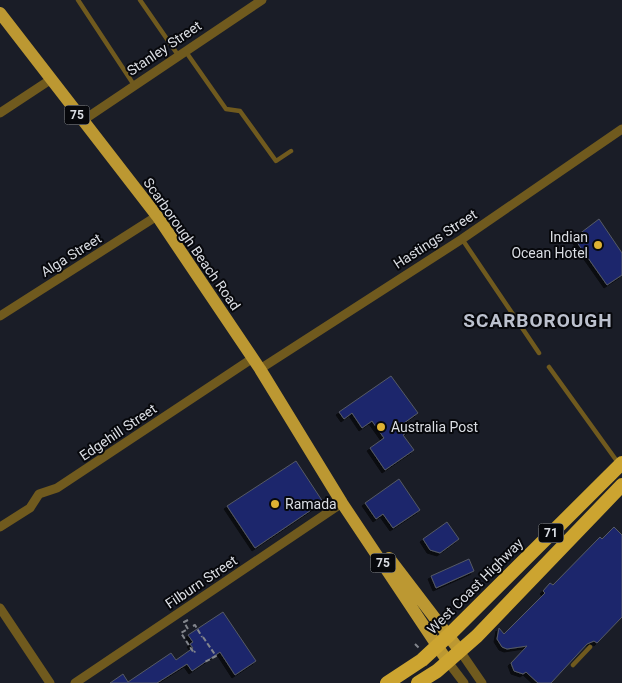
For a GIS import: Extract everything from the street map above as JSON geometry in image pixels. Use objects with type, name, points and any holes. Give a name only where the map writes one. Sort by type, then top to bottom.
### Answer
[{"type":"highway","name":"West Coast Highway","points":[[387,683],[422,660],[449,635],[621,464]]},
{"type":"highway","name":"71","points":[[418,683],[460,651],[622,484]]},
{"type":"main road","name":"Scarborough Beach Road","points":[[0,13],[82,122],[157,216],[253,358],[342,503],[448,662]]},
{"type":"main road","name":"Scarborough Beach Road","points":[[342,503],[460,651]]},
{"type":"street","name":"Stanley Street","points":[[82,122],[181,53],[262,0]]},
{"type":"street","points":[[0,113],[50,80]]},
{"type":"street","name":"Hastings Street","points":[[260,369],[462,239],[622,129]]},
{"type":"street","name":"Alga Street","points":[[0,316],[157,216]]},
{"type":"street","name":"Edgehill Street","points":[[0,527],[30,508],[39,494],[58,488],[253,358]]},
{"type":"street","name":"Filburn Street","points":[[75,683],[342,503]]},
{"type":"street","points":[[0,608],[50,683]]},
{"type":"street","name":"Scarborough Beach Road","points":[[460,651],[482,683]]},
{"type":"street","name":"Scarborough Beach Road","points":[[448,662],[464,683]]},
{"type":"lane","points":[[78,0],[134,85]]},
{"type":"lane","points":[[140,0],[226,110],[240,111],[276,161],[291,152]]},
{"type":"lane","points":[[462,239],[538,353]]},
{"type":"lane","points":[[548,367],[600,442],[621,464]]},
{"type":"lane","points":[[573,665],[590,646]]},
{"type":"path","points":[[188,620],[184,622],[188,629],[181,634],[194,653],[195,651]]},
{"type":"path","points":[[193,626],[195,625],[216,656],[205,662]]},
{"type":"building","name":"Indian Ocean Hotel","points":[[599,219],[622,253],[622,275],[607,285],[574,238]]},
{"type":"building","points":[[391,376],[418,413],[404,423],[409,431],[403,435],[414,450],[385,470],[370,448],[384,438],[372,421],[362,428],[352,413],[344,419],[339,412]]},
{"type":"building","name":"Ramada","points":[[296,461],[323,502],[255,548],[227,506]]},
{"type":"building","points":[[399,479],[420,510],[393,528],[383,514],[376,519],[365,503]]},
{"type":"building","points":[[447,522],[459,539],[440,553],[430,550],[423,539]]},
{"type":"building","points":[[614,527],[622,535],[622,617],[597,643],[594,641],[587,644],[551,683],[538,683],[526,672],[523,674],[514,671],[511,663],[527,646],[507,649],[502,647],[497,639],[499,628],[504,634],[545,593],[543,591],[550,583],[553,585],[600,537],[602,539]]},
{"type":"building","points":[[469,559],[474,571],[436,588],[431,576]]},
{"type":"building","points":[[223,612],[256,661],[235,675],[220,652],[192,671],[187,664],[157,683],[110,683],[123,674],[128,682],[171,653],[176,660],[193,648],[190,644],[193,642],[188,635]]},
{"type":"place","name":"Indian Ocean Hotel","points":[[598,245]]},
{"type":"place","name":"Australia Post","points":[[381,427]]},
{"type":"place","name":"Ramada","points":[[275,504]]},
{"type":"district","name":"SCARBOROUGH","points":[[538,320]]}]
